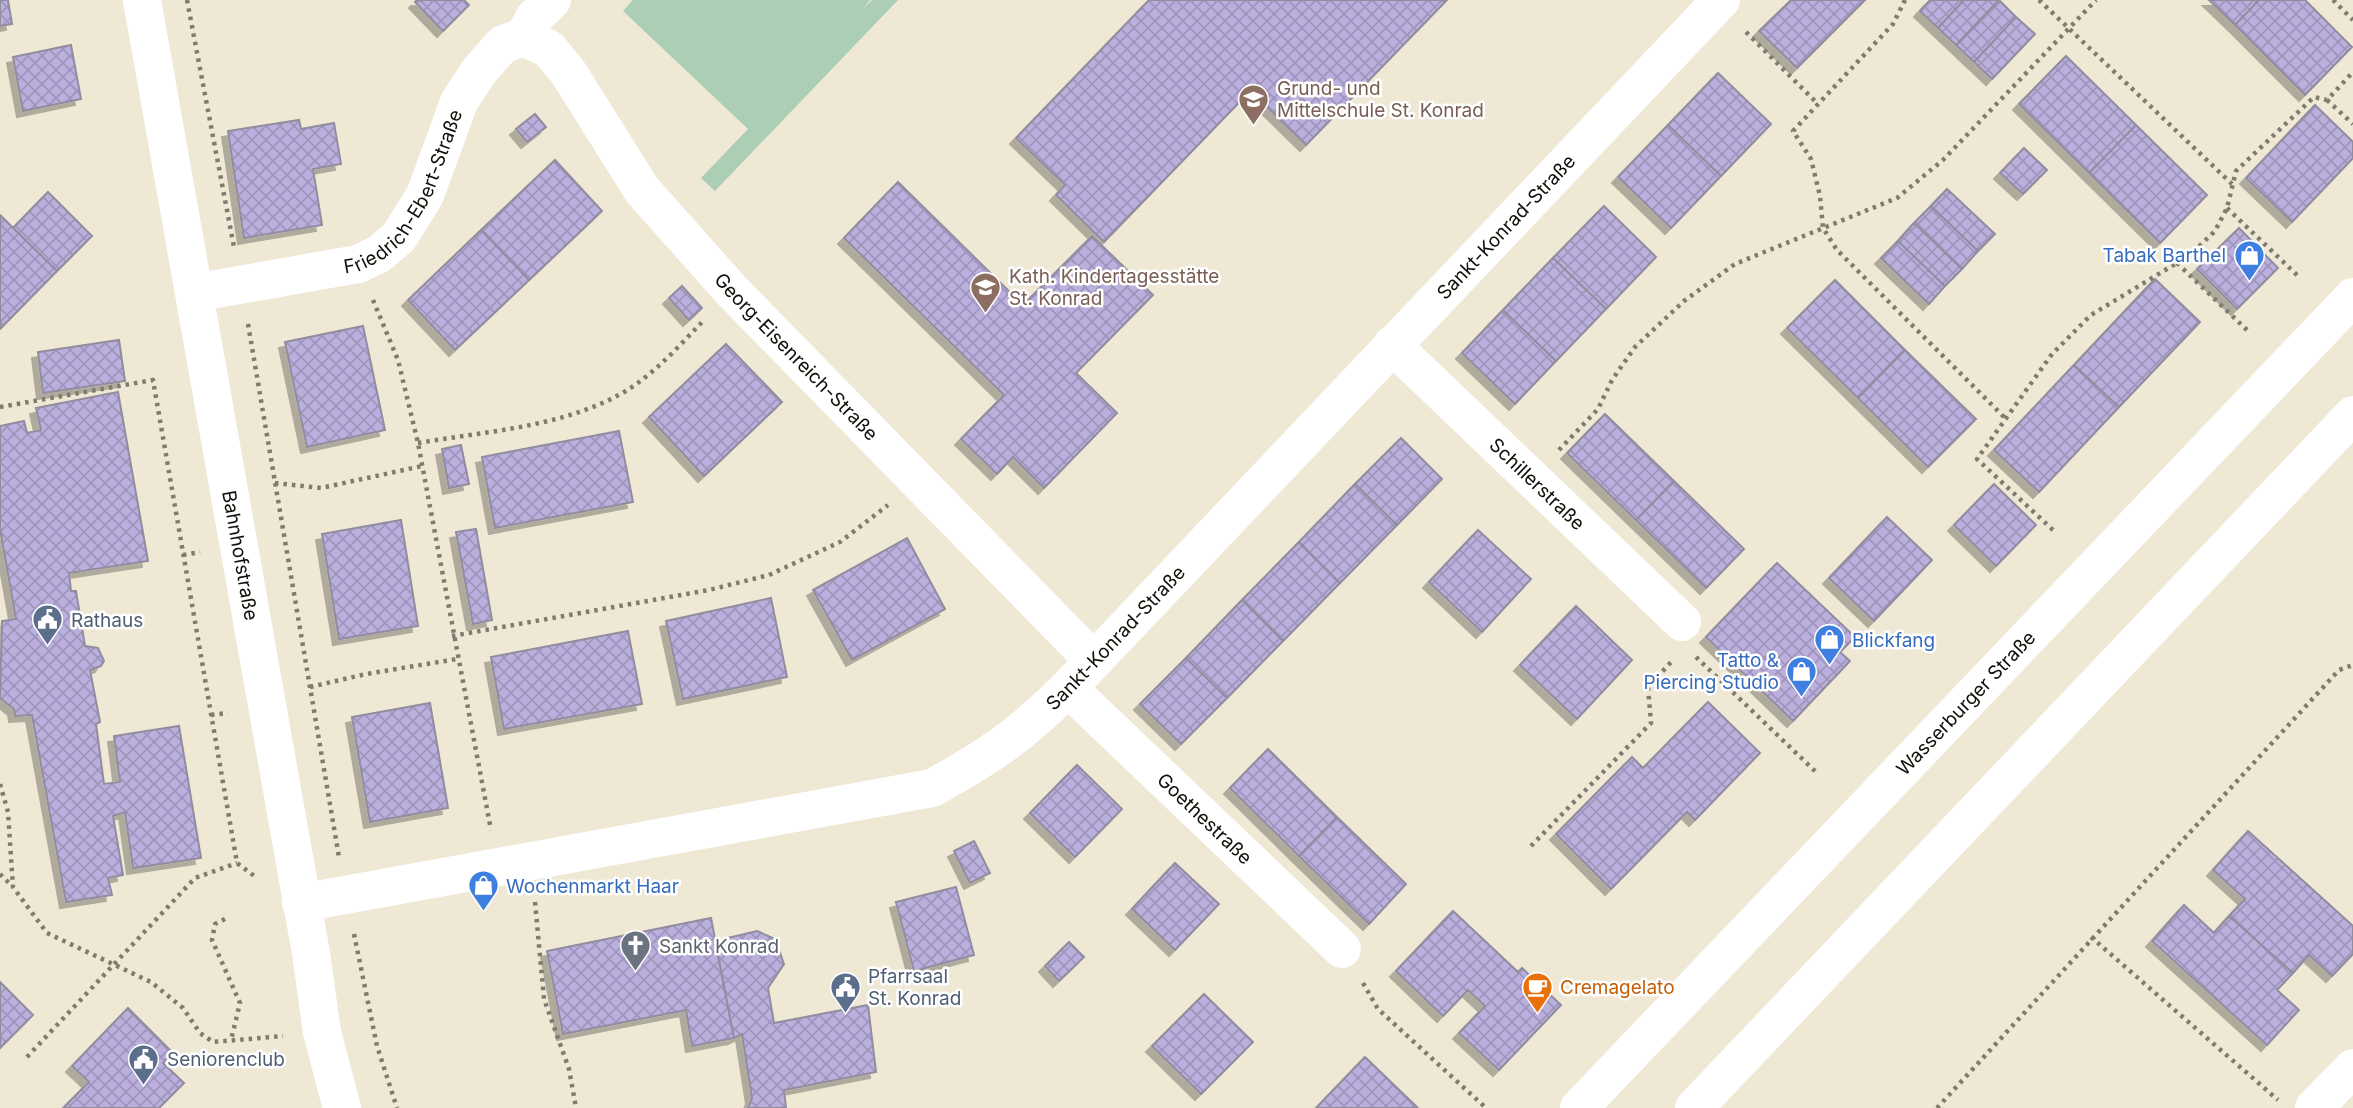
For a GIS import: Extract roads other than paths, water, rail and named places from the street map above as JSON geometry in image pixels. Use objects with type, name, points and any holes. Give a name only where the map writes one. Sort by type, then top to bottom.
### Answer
[{"type":"street","name":"Bahnhofstraße","points":[[142,0],[322,1032],[342,1108]]},
{"type":"street","name":"Friedrich-Ebert-Straße","points":[[194,293],[358,264],[379,254],[399,237],[425,195],[459,102],[479,71],[503,44],[524,37],[534,18],[552,0]]},
{"type":"street","name":"Sankt-Konrad-Straße","points":[[301,903],[932,788],[977,764],[1029,727],[1068,688],[1719,2]]},
{"type":"street","name":"Georg-Eisenreich-Straße","points":[[524,37],[549,49],[568,72],[642,190],[732,291],[1093,659]]},
{"type":"street","name":"Wasserburger Straße","points":[[1579,1108],[2353,297]]},
{"type":"street","name":"Schillerstraße","points":[[1392,345],[1531,478],[1680,638]]},
{"type":"street","points":[[1694,1108],[2353,415]]},
{"type":"street","name":"Goethestraße","points":[[1068,688],[1342,949]]},
{"type":"street","points":[[2297,1104],[2353,1068]]},
{"type":"place","name":"Grund- und Mittelschule St. Konrad","points":[[1254,126]]},
{"type":"place","name":"Tabak Barthel","points":[[2249,282]]},
{"type":"place","name":"Kath. Kindertagesstätte St. Konrad","points":[[986,314]]},
{"type":"place","name":"Rathaus","points":[[48,647]]},
{"type":"place","name":"Blickfang","points":[[1829,667]]},
{"type":"place","name":"Tatto & Piercing Studio","points":[[1802,698]]},
{"type":"place","name":"Wochenmarkt Haar","points":[[483,913]]},
{"type":"place","name":"Sankt Konrad","points":[[636,973]]},
{"type":"place","name":"Pfarrsaal St. Konrad","points":[[845,1014]]},
{"type":"place","name":"Cremagelato","points":[[1537,1014]]},
{"type":"place","name":"Seniorenclub","points":[[144,1086]]}]
